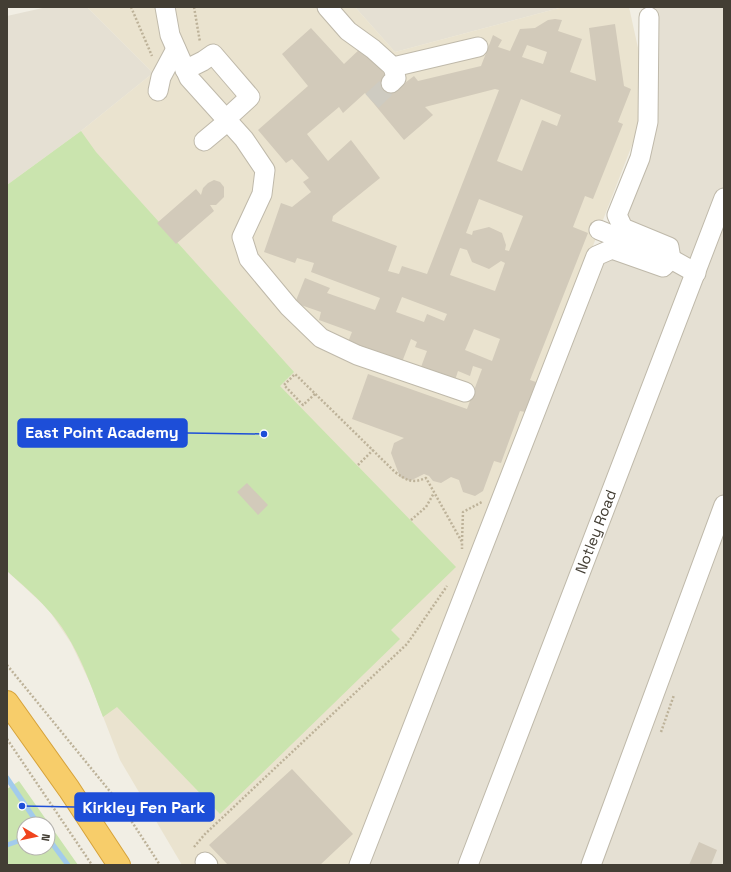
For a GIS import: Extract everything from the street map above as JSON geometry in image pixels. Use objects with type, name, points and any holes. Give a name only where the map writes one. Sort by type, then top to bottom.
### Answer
[{"type":"highway","points":[[7,702],[69,789],[119,865]]},
{"type":"street","points":[[165,7],[170,35],[189,78],[244,138],[265,170],[262,194],[242,237],[250,258],[289,307],[321,338],[358,355],[465,392]]},
{"type":"street","points":[[327,7],[348,31],[373,49],[392,75],[478,47]]},
{"type":"street","points":[[649,17],[648,122],[640,158],[617,215],[623,228],[669,247],[671,259]]},
{"type":"street","points":[[160,84],[176,49]]},
{"type":"street","points":[[185,70],[213,54],[250,97],[204,141]]},
{"type":"street","name":"Notley Road","points":[[468,865],[724,198]]},
{"type":"street","points":[[599,230],[671,259],[696,273]]},
{"type":"street","points":[[359,865],[596,256],[612,249],[663,267],[671,259]]},
{"type":"street","points":[[592,865],[724,505]]},
{"type":"path","points":[[131,7],[160,84]]},
{"type":"path","points":[[315,394],[303,405],[284,385],[295,374],[395,472],[407,481],[418,481],[426,478],[462,542]]},
{"type":"path","points":[[358,465],[373,450]]},
{"type":"path","points":[[411,520],[426,506],[434,494]]},
{"type":"path","points":[[461,555],[463,512],[482,501]]},
{"type":"path","points":[[202,859],[210,828],[406,644],[451,581]]},
{"type":"path","points":[[7,665],[121,805],[160,865]]},
{"type":"path","points":[[7,739],[92,865]]},
{"type":"shaded area","points":[[47,7],[87,7],[153,73],[81,131],[7,185],[7,16]]},
{"type":"shaded area","points":[[87,7],[355,7],[395,52],[563,7],[629,7],[640,57],[642,107],[634,140],[353,865],[182,865],[120,760],[90,683],[71,643],[48,609],[7,571],[7,185],[81,131],[153,73]]},
{"type":"shaded area","points":[[355,7],[563,7],[395,52]]},
{"type":"shaded area","points":[[651,7],[724,7],[724,865],[369,865],[600,264],[657,75]]},
{"type":"green space","points":[[81,131],[96,152],[294,372],[280,386],[456,567],[391,630],[400,639],[220,814],[117,707],[103,717],[80,660],[66,633],[57,620],[42,604],[7,571],[7,185]]},
{"type":"green space","points":[[19,781],[44,816],[16,816],[16,856],[56,856],[56,834],[78,865],[7,865],[7,789]]},
{"type":"building","points":[[548,20],[562,20],[558,31],[582,39],[570,72],[596,81],[589,28],[615,24],[624,86],[631,89],[618,122],[623,124],[593,199],[585,196],[573,227],[588,233],[530,380],[536,382],[525,412],[520,411],[501,463],[494,461],[483,491],[475,496],[463,492],[459,480],[451,477],[441,483],[433,481],[429,476],[424,474],[410,481],[400,477],[391,453],[394,443],[404,438],[352,419],[368,374],[467,409],[482,369],[473,366],[470,376],[458,371],[455,380],[421,367],[427,351],[415,347],[417,342],[411,339],[402,362],[348,342],[352,332],[319,320],[321,312],[295,303],[305,278],[330,288],[327,293],[375,310],[380,298],[311,272],[314,263],[297,258],[295,263],[264,252],[281,203],[292,207],[311,192],[303,182],[309,178],[292,159],[286,163],[258,130],[308,86],[282,54],[311,28],[344,64],[362,47],[397,89],[414,76],[418,81],[481,66],[493,35],[502,40],[498,47],[510,51],[520,29],[535,28]],"holes":[[[527,45],[547,52],[543,64],[522,57]],[[495,89],[499,90],[427,274],[402,266],[399,274],[388,271],[397,246],[332,221],[333,216],[380,178],[351,140],[328,161],[307,134],[339,107],[343,113],[365,93],[404,140],[433,115],[425,107]],[[521,99],[561,115],[557,126],[542,120],[522,171],[497,161]],[[479,199],[523,216],[509,251],[505,250],[506,245],[502,233],[489,227],[473,231],[472,235],[466,233]],[[460,248],[467,250],[472,262],[489,269],[501,261],[505,263],[495,291],[450,275]],[[402,297],[447,314],[444,321],[427,314],[424,322],[396,312]],[[474,329],[500,339],[492,361],[465,350]]]},
{"type":"building","points":[[214,180],[220,182],[224,187],[224,197],[216,205],[210,205],[214,211],[176,244],[157,223],[196,189],[201,195],[203,188]]},
{"type":"building","points":[[247,483],[268,505],[258,515],[237,492]]},
{"type":"building","points":[[292,769],[353,834],[320,865],[228,865],[209,845]]},
{"type":"building","points":[[699,842],[717,850],[711,865],[689,865]]},
{"type":"waterway","points":[[7,778],[33,816]]},
{"type":"waterway","points":[[7,845],[16,842]]},
{"type":"waterway","points":[[56,849],[68,865]]},
{"type":"tunnel","points":[[372,101],[391,83]]},
{"type":"place","name":"East Point Academy","points":[[264,434]]},
{"type":"place","name":"Kirkley Fen Park","points":[[22,806]]}]
